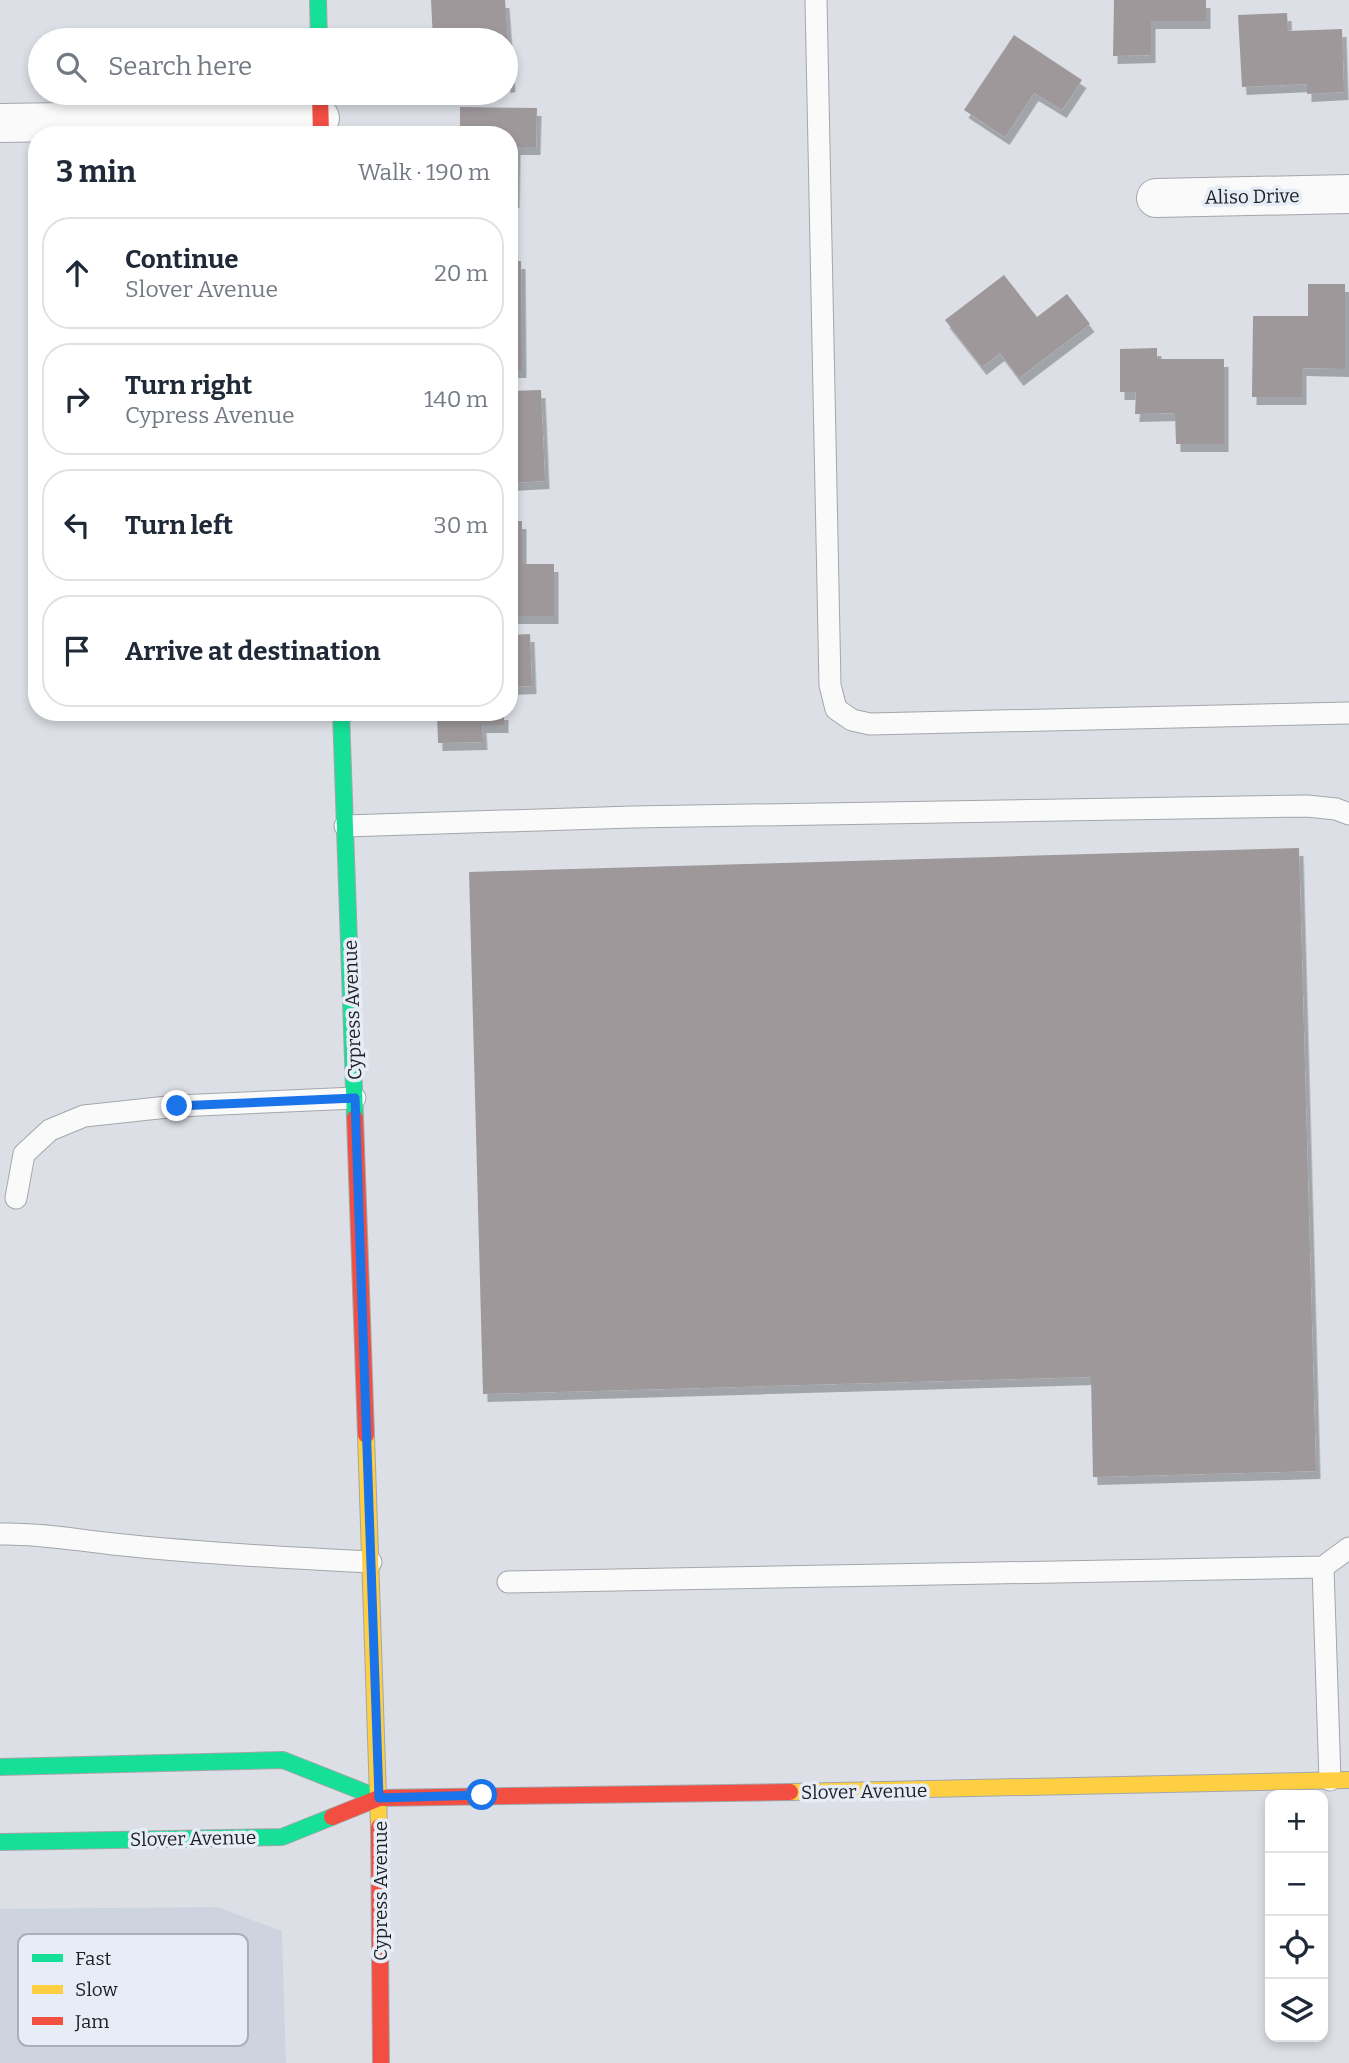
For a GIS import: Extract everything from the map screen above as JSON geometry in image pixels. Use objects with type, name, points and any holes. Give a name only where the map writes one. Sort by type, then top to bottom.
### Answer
[{"type":"main road","points":[[318,0],[319,28]]},
{"type":"main road","name":"Cypress Avenue","points":[[341,721],[379,1798],[381,2063]]},
{"type":"main road","name":"Slover Avenue","points":[[0,1767],[282,1760],[379,1798]]},
{"type":"main road","name":"Slover Avenue","points":[[0,1842],[282,1837],[379,1798],[926,1790],[1340,1780]]},
{"type":"street","points":[[0,123],[320,115]]},
{"type":"street","name":"Aliso Drive","points":[[1156,198],[1349,194]]},
{"type":"lane","points":[[816,0],[830,685],[836,709],[852,720],[870,724],[1349,713]]},
{"type":"lane","points":[[345,826],[632,817],[1307,806],[1336,809],[1349,814]]},
{"type":"lane","points":[[16,1198],[24,1154],[50,1130],[84,1116],[177,1106],[355,1098]]},
{"type":"lane","points":[[0,1534],[31,1534],[233,1554],[371,1562]]},
{"type":"lane","points":[[508,1582],[1323,1567],[1349,1548]]},
{"type":"lane","points":[[1323,1567],[1340,1780]]},
{"type":"shaded area","points":[[217,1907],[282,1931],[286,2063],[0,2063],[0,1909]]},
{"type":"building","points":[[431,0],[505,0],[507,28],[432,28]]},
{"type":"building","points":[[1114,0],[1206,0],[1206,21],[1151,21],[1151,55],[1113,56]]},
{"type":"building","points":[[1287,13],[1288,31],[1342,29],[1344,92],[1307,94],[1307,84],[1242,87],[1238,15]]},
{"type":"building","points":[[1014,35],[1082,80],[1062,110],[1034,93],[1005,137],[964,110]]},
{"type":"building","points":[[460,107],[537,108],[536,147],[518,147],[518,126],[460,126]]},
{"type":"building","points":[[518,261],[521,261],[522,370],[518,370]]},
{"type":"building","points":[[1004,275],[1037,317],[1067,294],[1090,324],[1019,378],[1000,353],[982,367],[945,320]]},
{"type":"building","points":[[1308,284],[1345,284],[1345,369],[1302,368],[1302,397],[1252,397],[1253,316],[1308,316]]},
{"type":"building","points":[[1157,348],[1157,359],[1224,359],[1224,444],[1176,444],[1175,413],[1135,414],[1136,392],[1120,392],[1120,349]]},
{"type":"building","points":[[541,390],[545,481],[518,482],[518,391]]},
{"type":"building","points":[[518,521],[522,521],[522,564],[554,564],[554,616],[518,616]]},
{"type":"building","points":[[530,634],[532,686],[518,687],[518,635]]},
{"type":"building","points":[[437,721],[504,721],[504,725],[482,725],[483,742],[438,743]]},
{"type":"building","points":[[1299,848],[1316,1471],[1093,1477],[1091,1377],[483,1394],[469,872]]},
{"type":"traffic: fast","points":[[318,0],[319,28]]},
{"type":"traffic: fast","points":[[341,721],[355,1118]]},
{"type":"traffic: fast","points":[[0,1767],[283,1760],[379,1798]]},
{"type":"traffic: fast","points":[[0,1842],[282,1837],[332,1817]]},
{"type":"traffic: slow","points":[[366,1435],[379,1827]]},
{"type":"traffic: slow","points":[[790,1792],[1349,1780]]},
{"type":"traffic: jam","points":[[320,105],[321,126]]},
{"type":"traffic: jam","points":[[355,1118],[366,1435]]},
{"type":"traffic: jam","points":[[332,1817],[379,1798],[790,1792]]},
{"type":"traffic: jam","points":[[379,1827],[381,2063]]},
{"type":"route","points":[[177,1106],[355,1098],[379,1798],[482,1795]]}]
